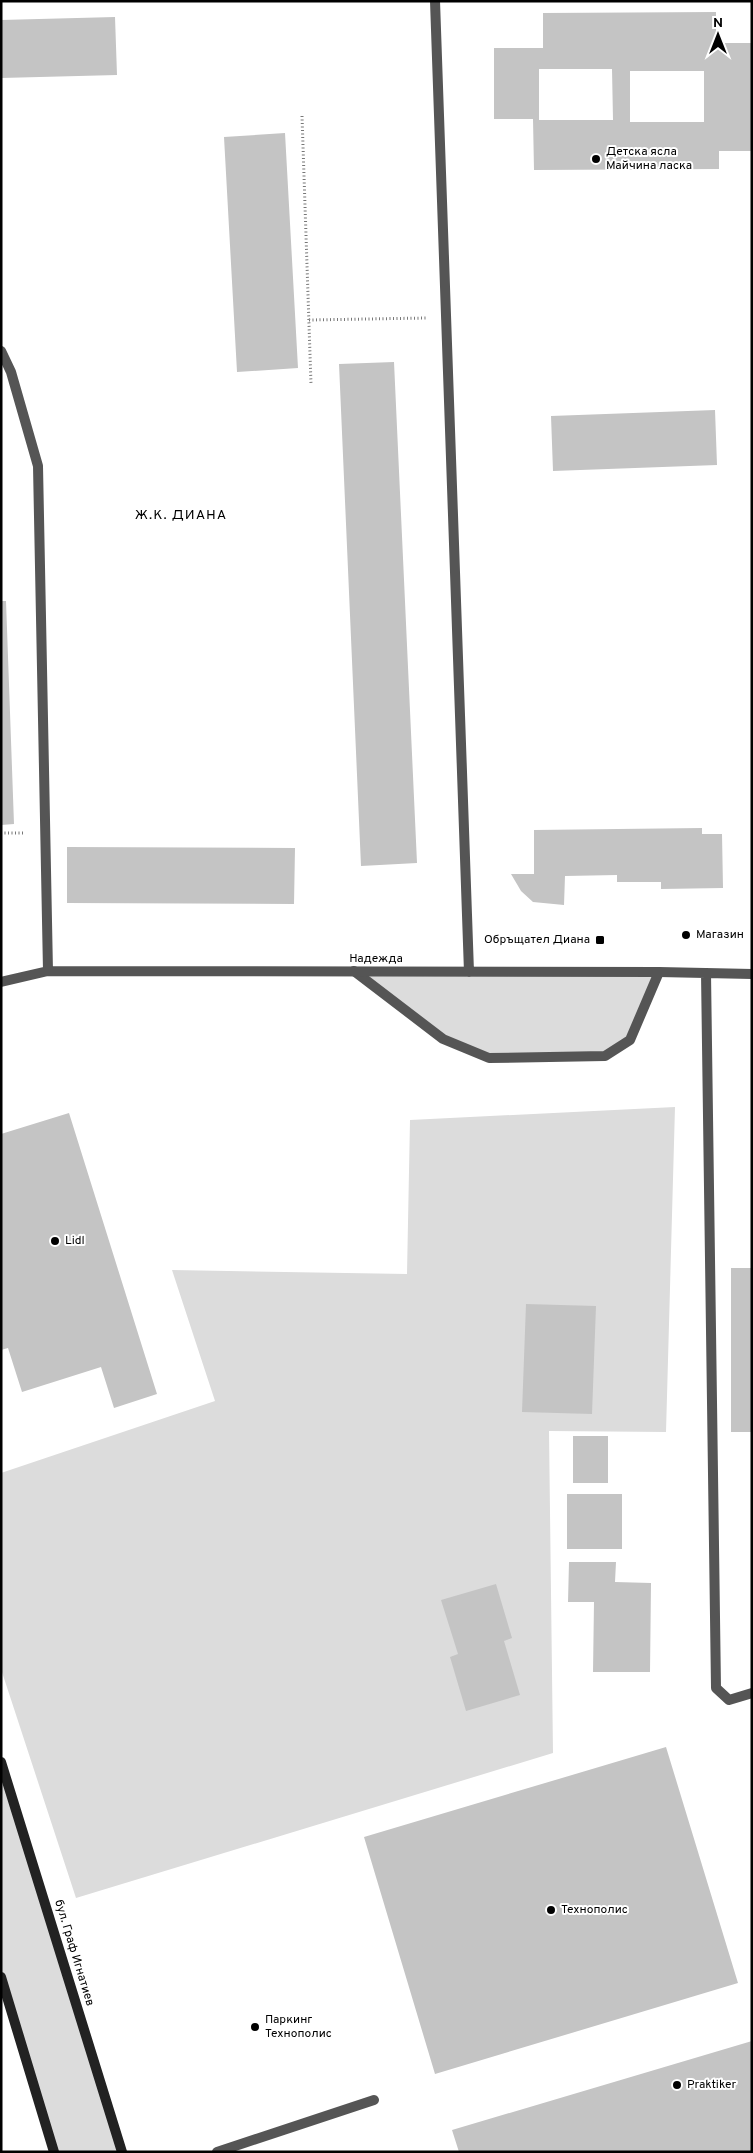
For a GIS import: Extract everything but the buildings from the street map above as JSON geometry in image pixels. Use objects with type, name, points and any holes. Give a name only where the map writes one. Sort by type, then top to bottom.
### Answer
[{"type":"main road","name":"бул. Граф Игнатиев","points":[[1,1762],[122,2152]]},
{"type":"main road","points":[[1,1977],[54,2152]]},
{"type":"street","points":[[435,1],[469,972]]},
{"type":"street","points":[[1,351],[11,372],[38,466],[48,971]]},
{"type":"street","name":"Надежда","points":[[1,982],[48,971],[659,972],[752,974]]},
{"type":"street","points":[[354,971],[443,1038],[489,1058],[605,1056],[630,1040],[659,972]]},
{"type":"street","points":[[706,973],[716,1688],[729,1700],[752,1693]]},
{"type":"street","points":[[217,2152],[374,2100]]},
{"type":"path","points":[[302,116],[311,384]]},
{"type":"path","points":[[309,320],[446,317]]},
{"type":"shaded area","points":[[354,971],[659,972],[630,1040],[605,1056],[489,1058],[443,1039]]},
{"type":"shaded area","points":[[675,1107],[666,1432],[549,1431],[553,1753],[76,1898],[1,1669],[1,1473],[215,1401],[172,1270],[407,1274],[410,1120]]},
{"type":"shaded area","points":[[1,1762],[122,2152],[54,2152],[1,1977]]},
{"type":"place","name":"Детска ясла Майчина ласка","points":[[596,159]]},
{"type":"place","name":"Магазин","points":[[686,935]]},
{"type":"place","name":"Обръщател Диана","points":[[600,940]]},
{"type":"place","name":"Lidl","points":[[55,1241]]},
{"type":"place","name":"Технополис","points":[[551,1910]]},
{"type":"place","name":"Паркинг Технополис","points":[[255,2027]]},
{"type":"place","name":"Praktiker","points":[[677,2085]]},
{"type":"district","name":"Ж.К. ДИАНА","points":[[181,515]]}]
